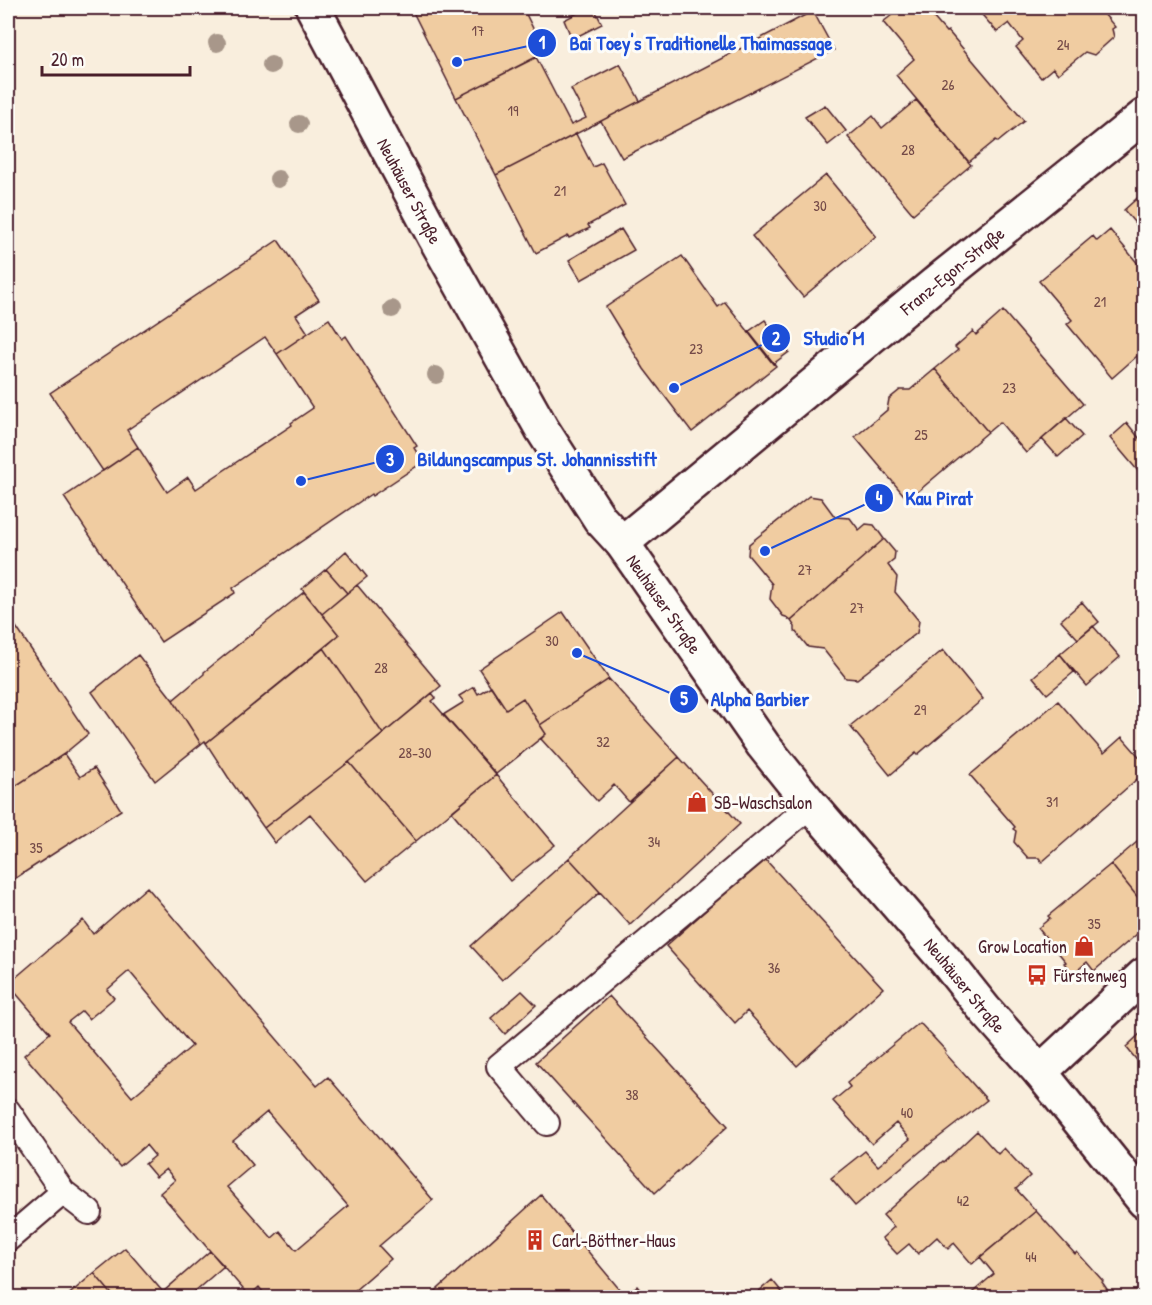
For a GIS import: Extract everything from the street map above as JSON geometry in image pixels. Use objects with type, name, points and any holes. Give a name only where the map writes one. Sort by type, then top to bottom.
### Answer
[{"type":"main road","name":"Neuhäuser Straße","points":[[313,8],[435,238],[542,429],[600,519],[622,543],[764,746],[811,805],[1040,1072],[1144,1201]]},
{"type":"main road","name":"Franz-Egon-Straße","points":[[622,543],[942,278],[1144,116]]},
{"type":"main road","points":[[1040,1072],[1144,975]]},
{"type":"lane","points":[[547,1123],[499,1066],[811,805]]},
{"type":"lane","points":[[8,1112],[63,1192],[89,1212]]},
{"type":"lane","points":[[8,1239],[63,1192]]},
{"type":"building","points":[[411,8],[523,8],[545,53],[456,98]]},
{"type":"building","points":[[587,8],[594,8],[602,24],[572,39],[564,20]]},
{"type":"building","points":[[901,8],[925,8],[946,32],[948,31],[1024,121],[969,162],[896,75],[914,59],[883,22]]},
{"type":"building","points":[[976,8],[1099,8],[1115,27],[1112,29],[1114,37],[1094,55],[1085,52],[1058,74],[1053,68],[1041,78],[1016,47],[1023,41],[1009,23],[997,32]]},
{"type":"building","points":[[813,11],[834,50],[622,158],[601,121]]},
{"type":"building","points":[[536,57],[571,125],[586,118],[571,89],[620,64],[640,101],[496,175],[456,98]]},
{"type":"building","points":[[916,100],[971,165],[913,214],[848,137],[873,116],[882,128]]},
{"type":"building","points":[[825,105],[846,131],[828,145],[805,117]]},
{"type":"building","points":[[576,134],[593,167],[602,163],[625,205],[588,225],[590,228],[569,238],[568,236],[536,253],[496,175]]},
{"type":"building","points":[[826,175],[876,236],[803,297],[752,236]]},
{"type":"building","points":[[1144,192],[1144,234],[1124,210]]},
{"type":"building","points":[[621,229],[634,250],[581,280],[569,260]]},
{"type":"building","points":[[1110,230],[1144,271],[1144,350],[1112,378],[1067,324],[1072,320],[1039,281],[1093,236],[1097,241]]},
{"type":"building","points":[[278,240],[319,300],[296,315],[308,333],[277,354],[265,337],[127,430],[138,447],[103,471],[50,393]]},
{"type":"building","points":[[682,256],[718,307],[725,302],[776,366],[692,432],[644,369],[606,307]]},
{"type":"building","points":[[1003,311],[1083,404],[1026,453],[1000,422],[988,432],[935,369],[958,350],[955,347],[973,331],[976,335]]},
{"type":"building","points":[[329,319],[342,339],[346,336],[417,446],[414,448],[423,462],[372,496],[371,494],[233,588],[235,593],[161,642],[64,497],[138,447],[167,492],[188,477],[196,489],[292,425],[291,423],[313,408],[277,354]]},
{"type":"building","points":[[765,320],[789,352],[773,364],[748,332]]},
{"type":"building","points":[[935,369],[988,432],[908,500],[855,437],[887,410],[889,399],[900,390],[910,390]]},
{"type":"building","points":[[1066,418],[1082,436],[1058,457],[1042,439]]},
{"type":"building","points":[[1127,423],[1144,444],[1144,466],[1138,471],[1110,438]]},
{"type":"building","points":[[809,496],[821,498],[835,517],[850,518],[859,530],[866,524],[874,525],[884,539],[791,621],[783,616],[770,599],[772,584],[748,555],[749,544]]},
{"type":"building","points":[[884,539],[895,552],[894,560],[888,565],[897,577],[895,592],[919,621],[917,633],[857,679],[846,678],[823,649],[808,647],[795,631],[791,621]]},
{"type":"building","points":[[346,551],[367,577],[347,593],[326,569]]},
{"type":"building","points":[[326,569],[347,593],[322,614],[302,589]]},
{"type":"building","points":[[357,585],[441,686],[383,734],[324,648],[339,635],[322,614]]},
{"type":"building","points":[[304,592],[339,635],[206,743],[205,741],[201,744],[173,700],[204,672]]},
{"type":"building","points":[[1082,602],[1099,622],[1078,639],[1061,620]]},
{"type":"building","points":[[563,612],[609,679],[540,725],[523,698],[506,709],[479,669]]},
{"type":"building","points":[[8,615],[88,734],[64,754],[8,791]]},
{"type":"building","points":[[1093,626],[1120,657],[1087,686],[1060,654]]},
{"type":"building","points":[[324,648],[383,734],[264,828],[206,743]]},
{"type":"building","points":[[943,650],[983,699],[890,775],[850,726]]},
{"type":"building","points":[[1060,654],[1074,672],[1047,694],[1033,677]]},
{"type":"building","points":[[138,655],[173,700],[201,744],[155,781],[92,692]]},
{"type":"building","points":[[609,679],[679,757],[629,802],[614,785],[597,801],[541,739],[546,734],[540,725]]},
{"type":"building","points":[[491,686],[506,709],[523,698],[546,734],[496,774],[443,715],[464,702],[459,696],[474,687],[478,694]]},
{"type":"building","points":[[432,693],[436,698],[432,701],[496,775],[416,841],[349,762]]},
{"type":"building","points":[[1058,701],[1104,753],[1122,737],[1144,762],[1144,773],[1042,862],[1039,858],[1028,858],[1014,842],[1016,831],[1013,829],[1015,827],[970,775]]},
{"type":"building","points":[[64,754],[80,777],[94,768],[121,810],[8,883],[8,791]]},
{"type":"building","points":[[679,757],[740,824],[630,925],[569,858]]},
{"type":"building","points":[[349,762],[416,841],[367,881],[310,814],[275,843],[264,828]]},
{"type":"building","points":[[496,775],[555,845],[510,881],[452,812]]},
{"type":"building","points":[[1144,836],[1144,905],[1111,864]]},
{"type":"building","points":[[569,858],[600,892],[502,980],[471,946]]},
{"type":"building","points":[[764,858],[883,988],[797,1066],[747,1011],[735,1023],[666,946]]},
{"type":"building","points":[[1111,864],[1144,905],[1144,928],[1094,971],[1087,962],[1073,974],[1038,928],[1050,918],[1048,916]]},
{"type":"building","points":[[147,887],[317,1086],[328,1077],[433,1200],[379,1246],[391,1259],[346,1298],[268,1298],[259,1287],[249,1296],[160,1193],[175,1180],[166,1169],[156,1177],[145,1164],[155,1156],[146,1145],[120,1167],[24,1055],[50,1033],[8,984],[83,920],[93,934]],"holes":[[[129,971],[192,1046],[132,1097],[68,1022],[82,1011],[89,1019],[114,998],[107,990]],[[267,1112],[348,1206],[296,1250],[280,1231],[272,1238],[227,1187],[253,1165],[233,1141]]]},
{"type":"building","points":[[522,991],[536,1005],[505,1034],[491,1018]]},
{"type":"building","points":[[609,996],[728,1126],[655,1193],[536,1062]]},
{"type":"building","points":[[919,1023],[987,1100],[855,1206],[831,1178],[865,1151],[878,1166],[910,1139],[896,1123],[872,1144],[833,1101],[850,1087],[847,1083]]},
{"type":"building","points":[[1144,1030],[1144,1069],[1126,1047]]},
{"type":"building","points":[[977,1131],[998,1154],[1004,1148],[1030,1176],[1016,1189],[1036,1211],[972,1264],[954,1243],[948,1249],[937,1237],[918,1254],[909,1244],[897,1254],[882,1238],[894,1227],[883,1215]]},
{"type":"building","name":"Carl-Böttner-Haus","points":[[541,1195],[625,1296],[637,1286],[647,1298],[428,1298]]},
{"type":"building","points":[[1036,1211],[1103,1281],[1113,1298],[966,1298],[994,1274],[980,1257]]},
{"type":"building","points":[[125,1248],[167,1298],[115,1298],[94,1273]]},
{"type":"building","points":[[210,1251],[224,1266],[187,1298],[167,1298],[163,1292]]},
{"type":"building","points":[[94,1273],[115,1298],[65,1298]]},
{"type":"building","points":[[772,1280],[787,1298],[751,1298]]},
{"type":"place","name":"Bai Toey's Traditionelle Thaimassage","points":[[457,62]]},
{"type":"place","name":"Studio M","points":[[674,388]]},
{"type":"place","name":"Bildungscampus St. Johannisstift","points":[[301,481]]},
{"type":"place","name":"Kau Pirat","points":[[765,551]]},
{"type":"place","name":"Alpha Barbier","points":[[577,653]]},
{"type":"place","name":"SB-Waschsalon","points":[[697,802]]},
{"type":"place","name":"Grow Location","points":[[1084,946]]},
{"type":"place","name":"Fürstenweg","points":[[1037,975]]},
{"type":"place","name":"Carl-Böttner-Haus","points":[[535,1240]]}]
